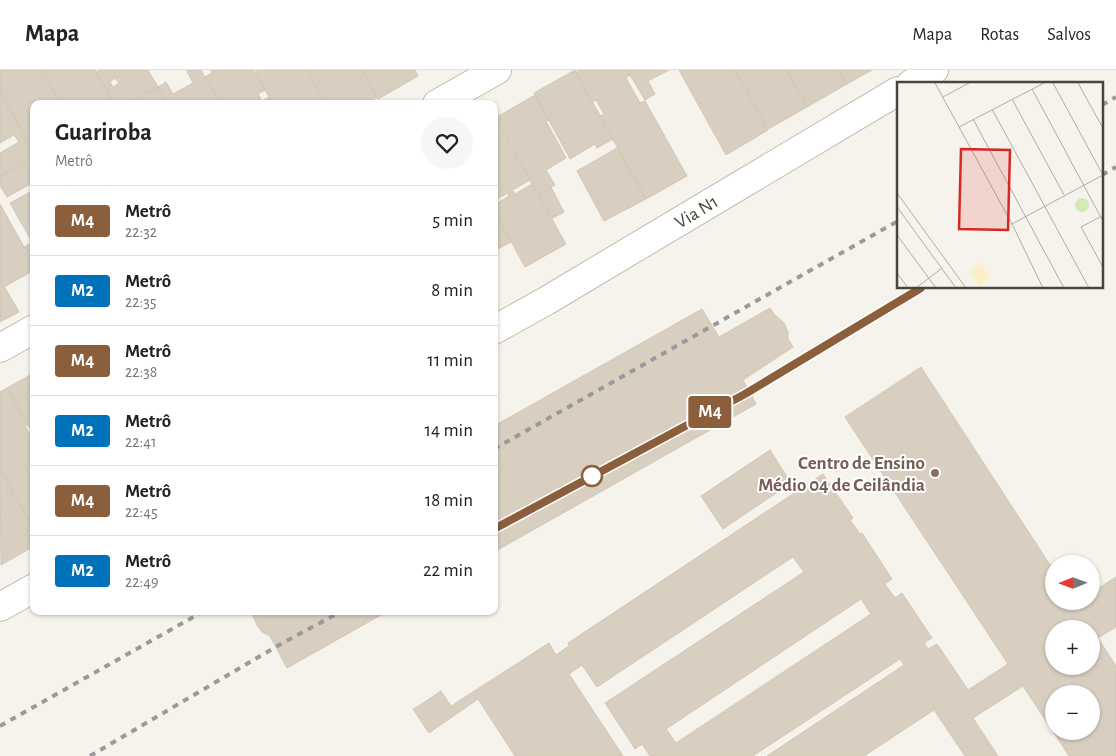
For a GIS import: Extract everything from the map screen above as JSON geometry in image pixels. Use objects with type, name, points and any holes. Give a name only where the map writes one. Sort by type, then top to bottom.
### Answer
[{"type":"street","points":[[444,100],[498,70]]},
{"type":"street","points":[[914,82],[934,70]]},
{"type":"street","name":"Via N1","points":[[498,328],[897,92]]},
{"type":"street","points":[[0,348],[30,331]]},
{"type":"street","points":[[0,607],[30,590]]},
{"type":"building","points":[[0,70],[42,70],[58,100],[30,100],[30,145],[0,91]]},
{"type":"building","points":[[42,70],[95,70],[112,100],[58,100]]},
{"type":"building","points":[[100,70],[148,70],[158,87],[135,100],[112,100],[96,72]],"holes":[[[115,78],[119,83],[113,87],[110,82]]]},
{"type":"building","points":[[201,70],[218,100],[165,100],[158,87],[166,82],[173,94],[193,83],[187,71]]},
{"type":"building","points":[[211,70],[254,70],[265,90],[258,94],[261,100],[218,100],[205,77],[212,73]]},
{"type":"building","points":[[259,70],[307,70],[324,100],[271,100],[255,72]]},
{"type":"building","points":[[307,70],[362,70],[377,97],[372,100],[324,100]]},
{"type":"building","points":[[362,70],[415,70],[418,76],[378,99]]},
{"type":"building","points":[[575,70],[613,139],[597,148],[595,144],[570,159],[534,93]]},
{"type":"building","points":[[579,70],[627,70],[630,75],[626,78],[640,103],[645,101],[687,176],[646,199],[600,116],[604,114],[596,100],[592,102],[576,72]]},
{"type":"building","points":[[627,70],[669,70],[648,81],[655,94],[645,100]]},
{"type":"building","points":[[679,70],[735,70],[768,130],[726,155]]},
{"type":"building","points":[[735,70],[787,70],[807,107],[768,129]]},
{"type":"building","points":[[787,70],[839,70],[847,84],[807,107]]},
{"type":"building","points":[[839,70],[872,70],[847,84]]},
{"type":"building","points":[[158,87],[165,100],[134,100]]},
{"type":"building","points":[[0,91],[30,145],[30,159],[0,176],[0,153],[19,142],[14,135],[0,143]]},
{"type":"building","points":[[535,95],[549,120],[546,121],[566,158],[546,170],[555,185],[538,195],[498,123],[498,116]]},
{"type":"building","points":[[498,122],[530,180],[498,199]]},
{"type":"building","points":[[617,148],[646,199],[604,221],[577,171]]},
{"type":"building","points":[[30,159],[30,184],[7,197],[0,186],[0,176]]},
{"type":"building","points":[[532,184],[566,244],[525,267],[498,217],[498,203],[509,196],[508,193],[513,191],[515,194]]},
{"type":"building","points":[[551,187],[564,212],[551,219],[538,195]]},
{"type":"building","points":[[30,192],[30,238],[10,203]]},
{"type":"building","points":[[0,204],[24,247],[30,244],[30,272],[4,287],[0,279]]},
{"type":"building","points":[[498,218],[511,242],[498,249]]},
{"type":"building","points":[[0,279],[19,312],[0,322]]},
{"type":"building","points":[[770,308],[784,323],[788,332],[788,339],[793,347],[743,380],[756,404],[498,550],[498,424],[702,309],[719,337]]},
{"type":"building","points":[[921,367],[1045,557],[1045,610],[1100,610],[1100,587],[1116,577],[1116,627],[1100,637],[1100,620],[1045,620],[1045,675],[1100,675],[1100,641],[1116,666],[1116,756],[1069,756],[1058,740],[1100,740],[1100,685],[1045,685],[1045,719],[1023,686],[973,718],[998,756],[965,756],[934,710],[864,756],[767,756],[904,665],[900,659],[753,756],[650,756],[642,744],[635,749],[605,703],[804,572],[793,557],[597,687],[582,665],[569,674],[623,756],[515,756],[478,699],[429,733],[413,709],[441,691],[451,706],[549,643],[556,655],[569,646],[568,643],[823,474],[853,518],[850,520],[860,534],[862,533],[892,579],[885,584],[895,598],[902,593],[932,638],[924,643],[928,649],[937,644],[968,690],[1008,664],[845,417]],"holes":[[[861,599],[871,614],[676,743],[666,729]]]},
{"type":"building","points":[[30,375],[30,428],[7,388]]},
{"type":"building","points":[[7,388],[28,425],[25,426],[30,435],[30,523],[0,469],[0,392]]},
{"type":"building","points":[[770,450],[791,483],[723,529],[701,496]]},
{"type":"building","points":[[0,469],[30,523],[30,548],[1,565]]},
{"type":"building","points":[[253,615],[381,615],[287,668],[270,636],[262,632]]},
{"type":"railway","points":[[1104,104],[1116,97]]},
{"type":"railway","points":[[1104,174],[1116,167]]},
{"type":"railway","points":[[498,447],[897,222]]},
{"type":"railway","points":[[498,527],[745,394],[920,289]]},
{"type":"railway","points":[[0,726],[197,615]]},
{"type":"railway","points":[[90,756],[279,645],[335,615]]},
{"type":"metro line","name":"M4","points":[[498,527],[745,394],[919,289]]},
{"type":"place","name":"Centro de Ensino Médio 04 de Ceilândia","points":[[935,473]]}]
